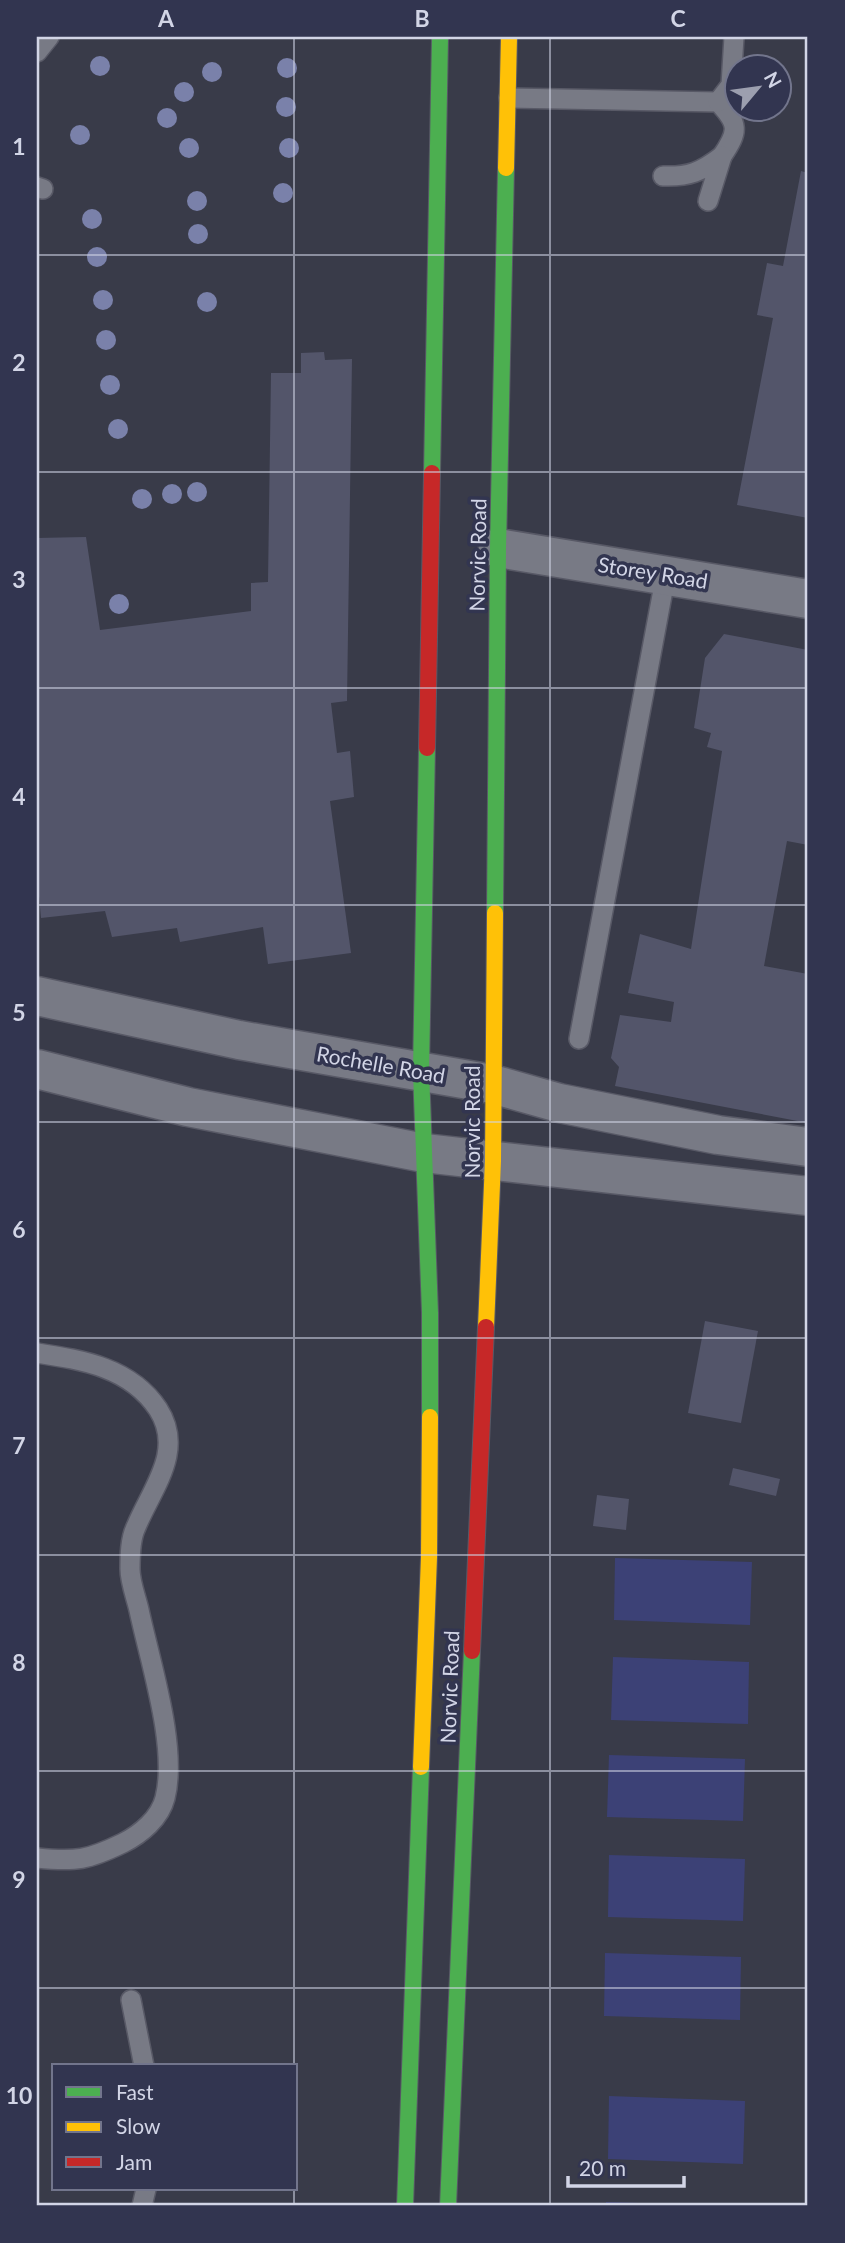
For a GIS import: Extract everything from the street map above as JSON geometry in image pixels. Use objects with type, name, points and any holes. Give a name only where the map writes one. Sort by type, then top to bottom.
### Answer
[{"type":"street","name":"Norvic Road","points":[[405,2206],[429,1557],[430,1313],[421,1071],[440,37]]},
{"type":"street","name":"Norvic Road","points":[[447,2206],[493,1161],[498,548],[509,37]]},
{"type":"street","name":"Storey Road","points":[[498,548],[808,599]]},
{"type":"street","name":"Rochelle Road","points":[[37,996],[239,1040],[492,1084],[559,1103],[718,1135],[808,1147]]},
{"type":"street","points":[[37,1069],[188,1107],[424,1153],[808,1196]]},
{"type":"lane","points":[[37,52],[49,37]]},
{"type":"lane","points":[[718,102],[731,85],[734,37]]},
{"type":"lane","points":[[509,98],[718,102],[733,118],[735,129],[734,138],[722,156],[708,201]]},
{"type":"lane","points":[[663,176],[687,177],[699,173],[722,156]]},
{"type":"lane","points":[[579,1039],[666,574]]},
{"type":"lane","points":[[37,1353],[94,1362],[114,1371],[134,1384],[157,1409],[166,1428],[170,1447],[163,1471],[134,1530],[130,1573],[170,1755],[165,1799],[153,1821],[134,1837],[101,1853],[72,1862],[37,1857]]},
{"type":"lane","points":[[131,2000],[144,2064]]},
{"type":"shaded area","points":[[615,1558],[752,1562],[750,1625],[614,1620]]},
{"type":"shaded area","points":[[613,1657],[749,1662],[748,1724],[611,1720]]},
{"type":"shaded area","points":[[609,1755],[745,1759],[743,1821],[607,1817]]},
{"type":"shaded area","points":[[609,1855],[745,1859],[743,1921],[608,1917]]},
{"type":"shaded area","points":[[605,1953],[741,1957],[740,2020],[604,2016]]},
{"type":"shaded area","points":[[609,2096],[745,2101],[743,2164],[608,2159]]},
{"type":"shaded area","points":[[606,2202],[742,2206],[606,2206]]},
{"type":"building","points":[[801,171],[808,173],[808,518],[737,505],[773,318],[757,315],[767,263],[783,266]]},
{"type":"building","points":[[324,352],[325,360],[352,359],[347,701],[331,703],[337,753],[350,751],[354,797],[330,801],[351,953],[268,964],[263,927],[180,942],[177,928],[112,937],[105,911],[41,918],[37,874],[37,538],[86,537],[100,630],[251,611],[251,583],[268,582],[271,373],[301,373],[301,353]]},
{"type":"building","points":[[724,634],[808,650],[808,845],[787,841],[764,966],[808,974],[808,1123],[615,1086],[619,1067],[611,1058],[620,1015],[671,1022],[674,1002],[628,993],[640,934],[691,949],[722,751],[707,747],[711,733],[694,728],[705,658]]},
{"type":"building","points":[[705,1321],[758,1331],[741,1423],[688,1413]]},
{"type":"building","points":[[733,1468],[780,1479],[776,1496],[729,1485]]},
{"type":"building","points":[[597,1495],[629,1499],[626,1530],[593,1526]]},
{"type":"traffic: fast","points":[[432,473],[440,37]]},
{"type":"traffic: fast","points":[[495,913],[498,548],[506,168]]},
{"type":"traffic: fast","points":[[427,748],[421,1071],[430,1313],[430,1417]]},
{"type":"traffic: fast","points":[[448,2206],[472,1651]]},
{"type":"traffic: fast","points":[[405,2206],[421,1767]]},
{"type":"traffic: slow","points":[[506,168],[509,37]]},
{"type":"traffic: slow","points":[[486,1327],[493,1161],[495,913]]},
{"type":"traffic: slow","points":[[421,1767],[429,1557],[430,1417]]},
{"type":"traffic: jam","points":[[427,748],[432,473]]},
{"type":"traffic: jam","points":[[472,1651],[486,1327]]}]
